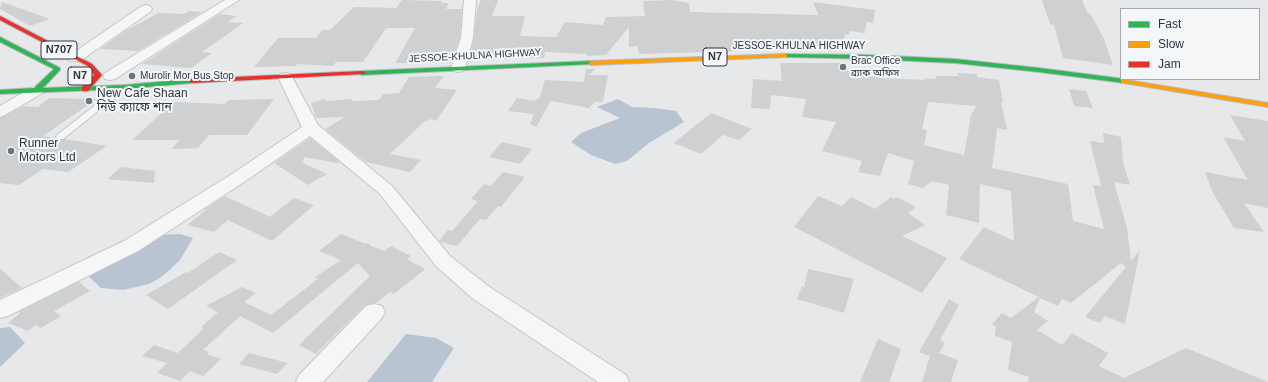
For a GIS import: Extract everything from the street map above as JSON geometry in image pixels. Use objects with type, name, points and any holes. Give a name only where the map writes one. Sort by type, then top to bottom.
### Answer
[{"type":"highway","name":"N707","points":[[0,18],[90,65],[104,75]]},
{"type":"highway","name":"N707","points":[[0,39],[58,69],[50,78]]},
{"type":"highway","name":"JESSOE-KHULNA HIGHWAY","points":[[160,83],[458,68],[808,55],[913,58],[1053,70],[1268,105]]},
{"type":"highway","name":"N7","points":[[86,76],[104,75],[160,83]]},
{"type":"highway","points":[[85,89],[104,75]]},
{"type":"highway","name":"N7","points":[[50,78],[62,77]]},
{"type":"highway","points":[[36,86],[50,78]]},
{"type":"highway","points":[[0,83],[14,82]]},
{"type":"highway","name":"N7","points":[[0,92],[36,86],[85,89],[160,83]]},
{"type":"street","points":[[104,75],[233,0]]},
{"type":"street","points":[[458,68],[467,38],[470,0]]},
{"type":"street","points":[[75,58],[146,9]]},
{"type":"street","points":[[285,77],[311,128],[386,190],[443,261],[480,292],[617,382]]},
{"type":"street","points":[[0,112],[36,86]]},
{"type":"street","points":[[0,310],[131,246],[238,178],[311,128]]},
{"type":"street","points":[[308,382],[374,312]]},
{"type":"lane","points":[[60,137],[124,87]]},
{"type":"water","points":[[618,99],[632,107],[676,111],[684,122],[649,143],[627,161],[615,164],[591,155],[571,142],[581,133],[620,118],[597,107]]},
{"type":"water","points":[[180,234],[193,238],[180,260],[163,276],[149,284],[123,290],[101,288],[84,272],[152,235]]},
{"type":"water","points":[[10,327],[25,343],[0,367],[0,328]]},
{"type":"water","points":[[406,334],[436,338],[454,348],[432,382],[367,382]]},
{"type":"building","points":[[402,0],[443,1],[441,3],[449,3],[446,9],[462,9],[460,38],[451,62],[395,63],[415,28],[386,28],[363,62],[336,62],[333,66],[296,64],[297,66],[254,67],[278,38],[316,38],[322,30],[330,30],[354,7],[396,8]]},
{"type":"building","points":[[481,0],[498,0],[492,16],[525,16],[520,36],[556,37],[565,22],[603,25],[606,17],[645,16],[643,1],[672,0],[689,3],[690,12],[818,15],[813,2],[875,10],[873,23],[867,22],[864,33],[850,31],[849,35],[845,34],[844,41],[832,40],[836,50],[750,49],[740,51],[639,54],[637,46],[629,47],[629,27],[606,55],[587,56],[587,54],[545,52],[544,58],[469,59],[474,38],[477,9]]},
{"type":"building","points":[[1042,0],[1082,0],[1087,12],[1091,15],[1104,39],[1113,65],[1063,58],[1054,25],[1050,24]]},
{"type":"building","points":[[2,2],[50,19],[30,26],[0,9]]},
{"type":"building","points":[[189,11],[202,12],[138,51],[100,49],[127,30],[159,13],[184,14]]},
{"type":"building","points":[[220,14],[237,16],[227,22],[243,23],[202,52],[212,53],[191,68],[142,64]]},
{"type":"building","points":[[780,63],[840,63],[843,70],[880,78],[925,80],[924,78],[937,79],[935,76],[959,76],[957,73],[977,74],[977,77],[999,80],[1003,102],[1001,102],[1007,130],[997,128],[992,168],[1068,184],[1073,221],[1104,229],[1093,185],[1101,186],[1090,141],[1104,143],[1103,133],[1121,137],[1123,163],[1130,185],[1114,182],[1127,228],[1131,261],[1140,250],[1125,324],[1105,316],[1100,323],[1085,317],[1126,267],[1121,263],[1071,303],[1062,299],[1058,306],[1040,298],[1034,312],[1048,321],[1037,330],[1062,345],[1072,333],[1108,353],[1099,366],[1124,378],[1186,348],[1268,382],[1028,382],[1029,377],[1008,370],[1012,342],[995,336],[996,327],[992,324],[1002,313],[1011,318],[1039,297],[959,259],[984,227],[1014,241],[1011,191],[980,184],[979,223],[946,215],[949,185],[932,181],[923,188],[908,184],[914,161],[888,153],[880,176],[858,172],[862,161],[822,151],[836,122],[802,117],[806,99],[771,95],[770,109],[751,108],[753,79],[782,81]],"holes":[[[928,102],[976,106],[971,115],[964,155],[924,145],[927,130],[922,129]]]},
{"type":"building","points":[[586,69],[595,69],[589,75],[608,75],[603,102],[595,102],[589,108],[551,101],[536,127],[530,124],[534,114],[508,111],[517,98],[535,101],[536,99],[539,99],[545,80],[584,82]]},
{"type":"building","points":[[444,76],[435,88],[457,90],[436,121],[431,119],[424,122],[390,154],[421,160],[410,172],[366,162],[325,129],[345,117],[316,118],[311,103],[325,99],[326,101],[352,99],[352,101],[379,100],[383,94],[399,93],[409,77]]},
{"type":"building","points":[[1069,89],[1086,91],[1093,108],[1074,106]]},
{"type":"building","points":[[49,98],[97,99],[43,136],[55,138],[57,140],[65,139],[107,146],[68,172],[43,169],[19,185],[0,183],[0,118],[23,106],[38,107]]},
{"type":"building","points":[[274,99],[247,135],[209,135],[198,148],[172,149],[179,140],[132,140],[174,102],[225,104],[229,100]]},
{"type":"building","points":[[711,113],[752,129],[739,140],[723,135],[701,154],[674,143]]},
{"type":"building","points":[[1230,115],[1268,121],[1268,208],[1244,203],[1264,232],[1234,228],[1213,193],[1205,172],[1248,180],[1223,137],[1245,141]]},
{"type":"building","points":[[310,138],[340,162],[337,163],[304,157],[303,163],[327,174],[308,185],[274,163]]},
{"type":"building","points":[[502,142],[532,149],[520,164],[489,157]]},
{"type":"building","points":[[121,167],[155,171],[154,183],[107,179]]},
{"type":"building","points":[[503,172],[525,177],[501,207],[498,206],[486,220],[480,219],[457,246],[440,242],[439,241],[448,230],[452,231],[478,201],[471,199],[484,184],[491,186]]},
{"type":"building","points":[[225,196],[270,217],[294,198],[314,205],[272,241],[228,220],[214,232],[187,225],[206,210],[205,209]]},
{"type":"building","points":[[818,196],[842,206],[851,197],[875,209],[891,197],[894,199],[897,197],[916,207],[908,213],[925,225],[902,236],[947,258],[922,293],[794,227]]},
{"type":"building","points":[[341,234],[366,244],[368,243],[371,246],[385,251],[391,246],[411,256],[407,259],[425,269],[394,294],[390,292],[376,303],[365,305],[316,354],[299,345],[370,276],[358,263],[273,333],[240,316],[203,350],[209,352],[207,354],[221,359],[203,376],[190,371],[180,381],[157,373],[167,363],[142,356],[154,345],[178,353],[204,328],[201,327],[218,312],[206,306],[242,287],[256,293],[244,302],[271,315],[318,279],[315,277],[341,260],[319,251]]},
{"type":"building","points":[[219,252],[237,260],[168,309],[146,295],[186,272],[188,273]]},
{"type":"building","points":[[0,269],[22,288],[0,298]]},
{"type":"building","points":[[808,269],[854,279],[844,313],[797,299],[802,286],[804,287]]},
{"type":"building","points":[[79,282],[90,291],[54,311],[61,316],[41,328],[36,325],[28,331],[8,323],[20,313],[19,312]]},
{"type":"building","points":[[949,299],[959,305],[940,340],[945,343],[939,353],[958,360],[951,382],[922,382],[930,356],[919,352]]},
{"type":"building","points":[[878,339],[901,349],[889,382],[860,382]]},
{"type":"building","points":[[249,353],[288,363],[277,374],[239,364]]},
{"type":"traffic: fast","points":[[0,39],[58,69],[36,91]]},
{"type":"traffic: fast","points":[[785,56],[870,57],[955,61],[1124,81]]},
{"type":"traffic: fast","points":[[362,73],[591,63]]},
{"type":"traffic: fast","points":[[0,92],[124,87],[192,81]]},
{"type":"traffic: slow","points":[[591,63],[785,56]]},
{"type":"traffic: slow","points":[[1124,81],[1268,105]]},
{"type":"traffic: jam","points":[[0,18],[90,65],[98,75],[85,89]]},
{"type":"traffic: jam","points":[[192,81],[362,73]]},
{"type":"place","name":"Brac Office ব্র্যাক অফিস","points":[[843,67]]},
{"type":"place","name":"Murolir Mor Bus Stop","points":[[132,76]]},
{"type":"place","name":"New Cafe Shaan নিউ ক্যাফে শান","points":[[89,101]]},
{"type":"place","name":"Runner Motors Ltd","points":[[11,151]]}]
